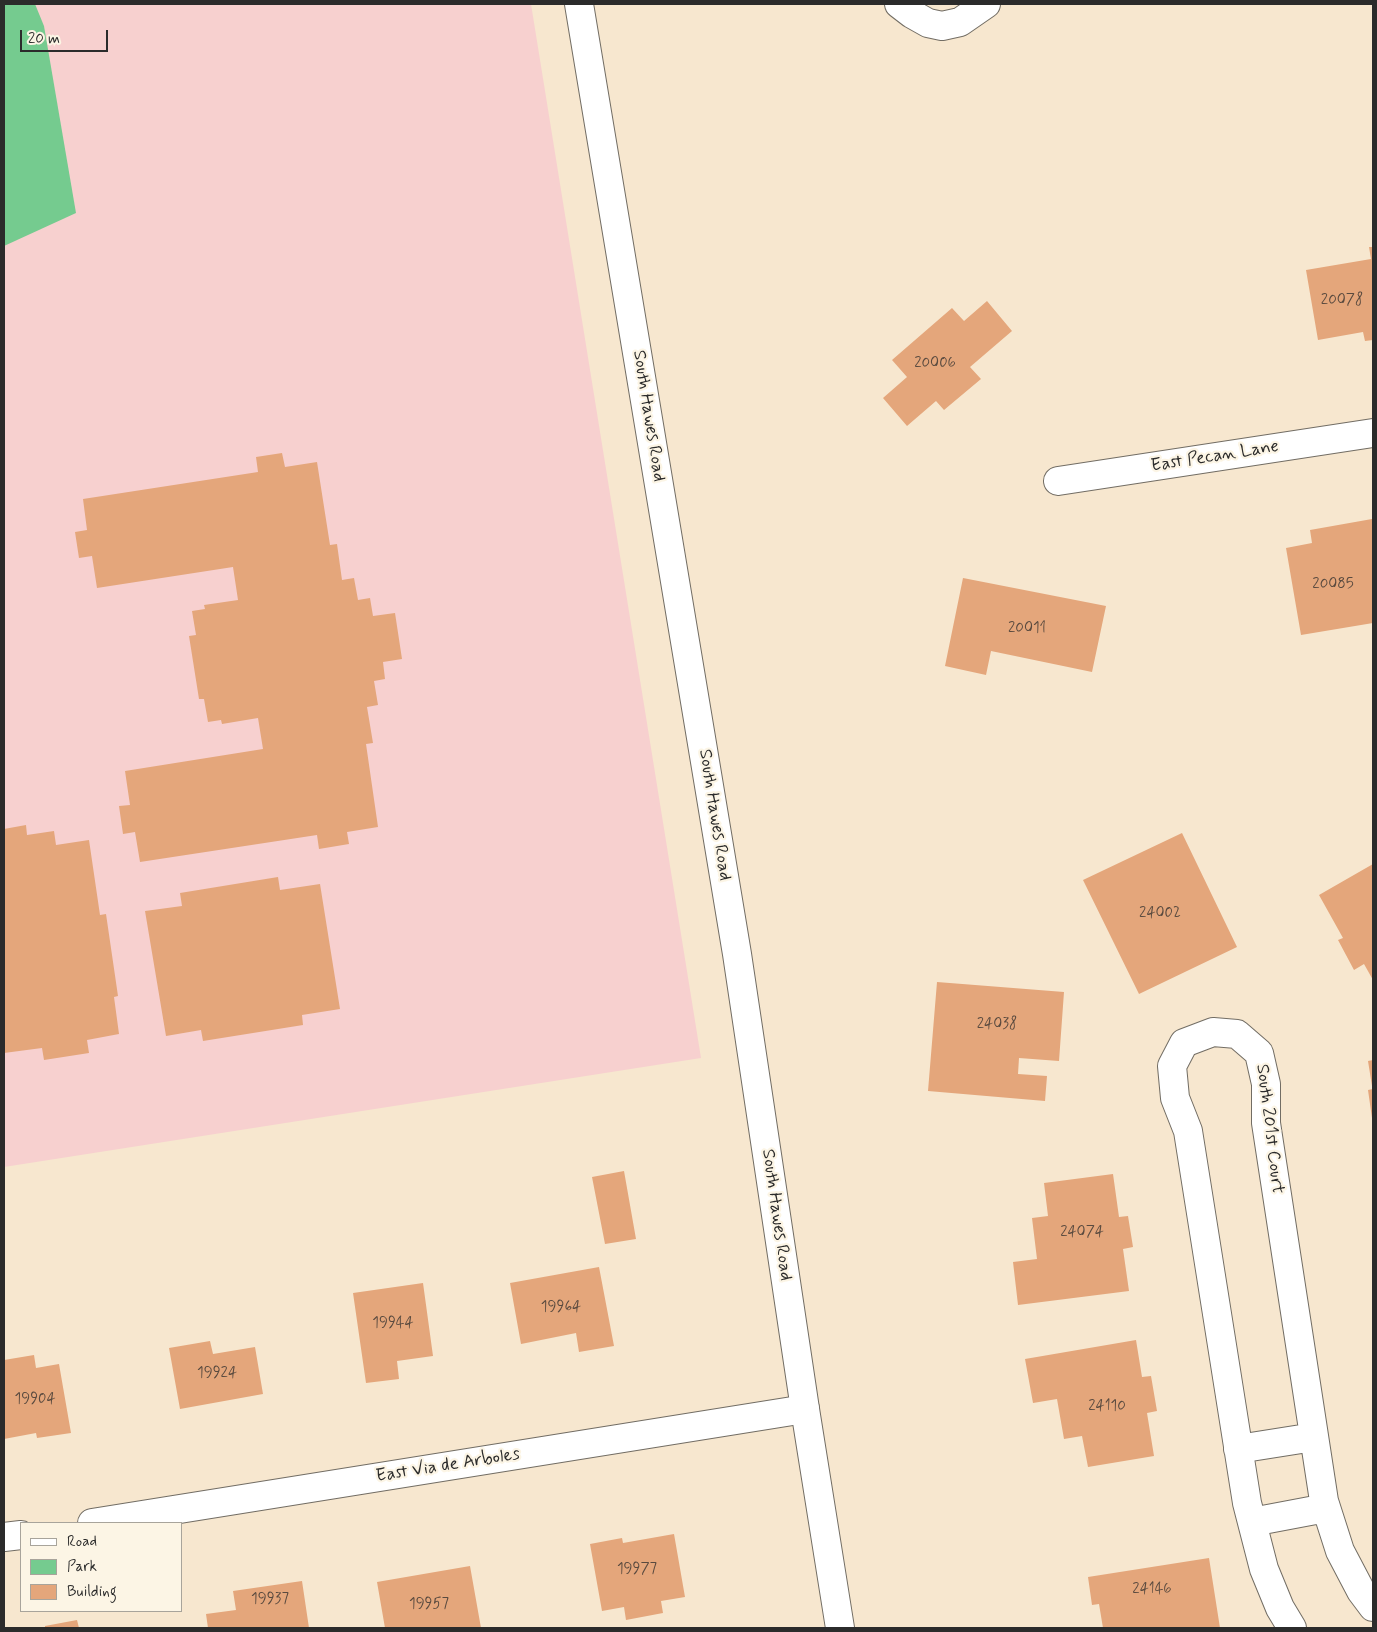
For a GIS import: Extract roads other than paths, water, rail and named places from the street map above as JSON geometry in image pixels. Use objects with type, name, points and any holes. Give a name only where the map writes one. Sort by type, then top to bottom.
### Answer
[{"type":"street","name":"South Hawes Road","points":[[579,4],[737,954],[805,1409],[840,1628]]},
{"type":"street","points":[[899,4],[928,23],[942,26],[960,22],[986,4]]},
{"type":"street","name":"East Pecan Lane","points":[[1058,481],[1373,433]]},
{"type":"street","name":"South 201st Court","points":[[1292,1628],[1280,1608],[1264,1568],[1252,1522],[1238,1449],[1188,1131],[1174,1098],[1172,1066],[1184,1043],[1214,1032],[1237,1034],[1259,1053],[1266,1084],[1266,1124],[1326,1508],[1340,1551],[1361,1591],[1373,1607]]},
{"type":"street","name":"East Via de Arboles","points":[[98,1522],[805,1409]]},
{"type":"street","points":[[1238,1449],[1314,1437]]},
{"type":"street","points":[[1252,1522],[1326,1508]]},
{"type":"street","points":[[4,1537],[20,1535]]}]
